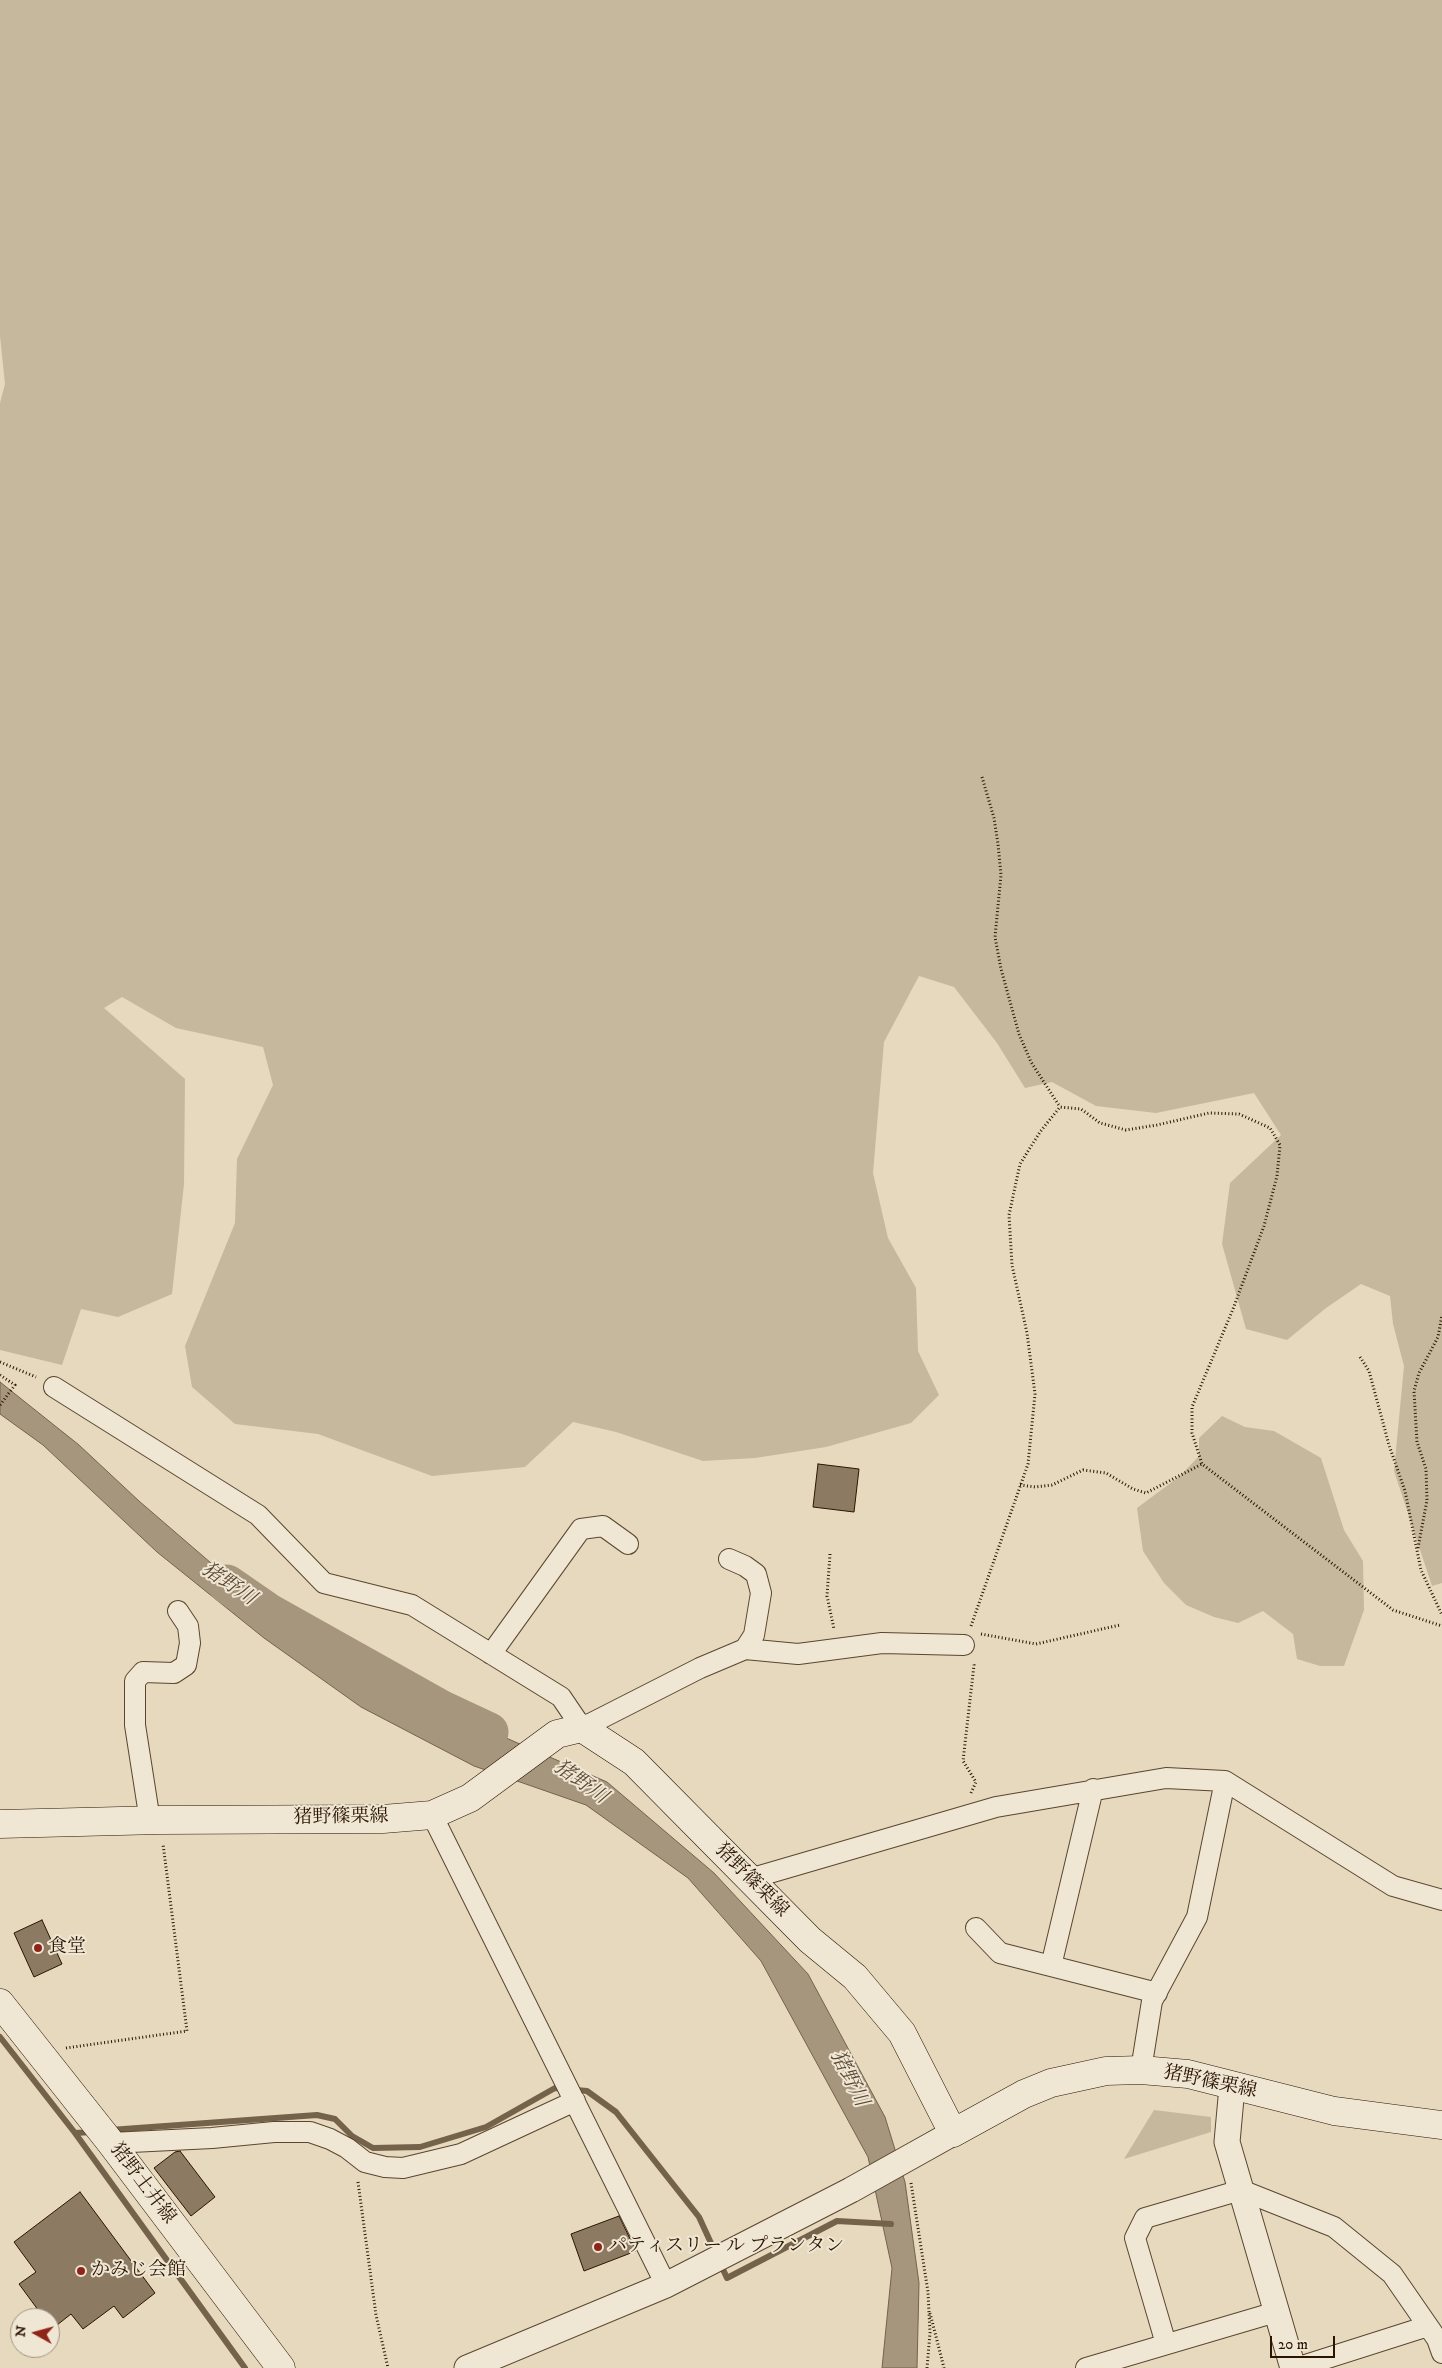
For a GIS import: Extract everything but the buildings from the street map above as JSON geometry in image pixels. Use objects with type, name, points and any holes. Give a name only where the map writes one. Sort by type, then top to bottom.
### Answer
[{"type":"main road","name":"猪野篠栗線","points":[[0,1824],[155,1820],[383,1819],[432,1815],[470,1798],[569,1731],[634,1762],[810,1940],[855,1977],[902,2033],[953,2133],[1024,2094],[1051,2083],[1106,2071],[1141,2070],[1188,2074],[1334,2112],[1442,2125]]},
{"type":"main road","name":"猪野土井線","points":[[0,2003],[111,2143],[281,2368]]},
{"type":"street","points":[[54,1388],[258,1515],[324,1583],[412,1605],[561,1697],[569,1731],[744,1649],[798,1654],[882,1643],[964,1645]]},
{"type":"street","points":[[491,1654],[582,1529],[603,1526],[628,1544]]},
{"type":"street","points":[[729,1560],[745,1566],[756,1574],[761,1593],[754,1635],[744,1649]]},
{"type":"street","points":[[155,1820],[136,1725],[135,1681],[143,1672],[174,1673],[186,1665],[190,1642],[188,1626],[178,1611]]},
{"type":"street","points":[[749,1879],[996,1807],[1166,1778],[1225,1781],[1393,1886],[1442,1900]]},
{"type":"street","points":[[1141,2070],[1152,2001],[1197,1917],[1225,1781]]},
{"type":"street","points":[[1051,1966],[1093,1789]]},
{"type":"street","points":[[432,1815],[666,2285]]},
{"type":"street","points":[[976,1928],[1000,1954],[1157,1993]]},
{"type":"street","points":[[1232,2086],[1227,2142],[1293,2368]]},
{"type":"street","points":[[111,2143],[212,2138],[274,2132],[310,2132],[330,2139],[365,2162],[385,2167],[403,2168],[461,2154],[575,2101]]},
{"type":"street","points":[[467,2368],[666,2285],[851,2190],[953,2133]]},
{"type":"street","points":[[1166,2344],[1135,2238],[1145,2218],[1241,2190],[1334,2227],[1392,2274],[1437,2339],[1442,2352]]},
{"type":"street","points":[[1086,2368],[1276,2312]]},
{"type":"street","points":[[1296,2368],[1428,2326]]},
{"type":"path","points":[[982,777],[994,818],[998,844],[1001,875],[996,937],[1001,970],[1018,1034],[1031,1062],[1060,1107]]},
{"type":"path","points":[[1060,1107],[1080,1109],[1100,1123],[1126,1130],[1209,1113],[1239,1114],[1270,1128],[1280,1145],[1277,1176],[1264,1226],[1233,1309],[1192,1407],[1192,1433],[1202,1464],[1393,1610],[1442,1626]]},
{"type":"path","points":[[960,1816],[976,1782],[964,1761],[974,1665],[964,1645],[1028,1464],[1035,1394],[1027,1333],[1012,1265],[1009,1215],[1020,1164],[1040,1132],[1060,1107]]},
{"type":"path","points":[[1417,1552],[1426,1492],[1426,1469],[1417,1442],[1414,1391],[1419,1373],[1438,1337],[1442,1315]]},
{"type":"path","points":[[1360,1357],[1369,1371],[1388,1445],[1405,1491],[1421,1570],[1442,1615]]},
{"type":"path","points":[[0,1362],[23,1370],[54,1388]]},
{"type":"path","points":[[0,1375],[15,1385],[0,1405]]},
{"type":"path","points":[[1020,1485],[1035,1487],[1052,1486],[1083,1470],[1106,1473],[1133,1489],[1146,1493],[1202,1464]]},
{"type":"path","points":[[830,1554],[827,1596],[838,1649]]},
{"type":"path","points":[[964,1645],[981,1634],[1036,1644],[1120,1625]]},
{"type":"path","points":[[38,2051],[187,2032],[155,1820]]},
{"type":"path","points":[[358,2156],[356,2167],[376,2315],[388,2368]]},
{"type":"path","points":[[907,2158],[922,2249],[928,2305],[930,2333],[927,2368]]},
{"type":"path","points":[[928,2305],[944,2368]]},
{"type":"shaded area","points":[[0,0],[1442,0],[1442,1583],[1432,1586],[1394,1471],[1404,1366],[1393,1324],[1390,1296],[1361,1284],[1326,1308],[1287,1340],[1246,1329],[1222,1244],[1230,1183],[1281,1135],[1254,1093],[1156,1113],[1096,1106],[1052,1082],[1025,1088],[997,1043],[954,987],[919,976],[884,1042],[873,1173],[888,1238],[916,1288],[918,1351],[939,1395],[911,1423],[826,1447],[755,1458],[703,1461],[616,1432],[573,1422],[525,1467],[432,1476],[318,1434],[235,1424],[192,1387],[185,1346],[235,1223],[237,1159],[273,1085],[263,1047],[176,1028],[122,997],[104,1008],[185,1079],[184,1184],[172,1294],[118,1317],[81,1309],[62,1365],[0,1350],[0,403],[5,384],[0,336]]},
{"type":"shaded area","points":[[1222,1416],[1245,1427],[1274,1431],[1321,1458],[1344,1530],[1363,1561],[1364,1610],[1344,1666],[1320,1666],[1297,1659],[1293,1634],[1263,1611],[1238,1623],[1214,1617],[1186,1605],[1164,1583],[1143,1551],[1137,1508],[1180,1476],[1199,1456],[1199,1438]]},
{"type":"shaded area","points":[[1154,2110],[1211,2117],[1211,2132],[1124,2159]]},
{"type":"water","points":[[0,1382],[79,1445],[139,1501],[269,1613],[442,1710],[607,1782],[714,1873],[808,1974],[885,2117],[905,2182],[919,2283],[917,2368],[882,2368],[892,2268],[868,2157],[761,1961],[688,1878],[586,1805],[474,1766],[361,1707],[264,1638],[157,1552],[43,1445],[0,1414]]},
{"type":"waterway","name":"猪野川","points":[[227,1584],[269,1613],[442,1710],[489,1732]]},
{"type":"waterway","points":[[0,2037],[75,2133],[92,2132]]},
{"type":"waterway","points":[[110,2130],[317,2115],[335,2119],[352,2136],[373,2148],[420,2147],[486,2127],[555,2088],[587,2091],[616,2112],[699,2217],[716,2254]]},
{"type":"waterway","points":[[75,2133],[245,2368]]},
{"type":"waterway","points":[[720,2263],[727,2278],[837,2221],[891,2224]]},
{"type":"place","name":"食堂","points":[[38,1948]]},
{"type":"place","name":"パティスリー ル プランタン","points":[[598,2247]]},
{"type":"place","name":"かみじ会館","points":[[81,2271]]}]
